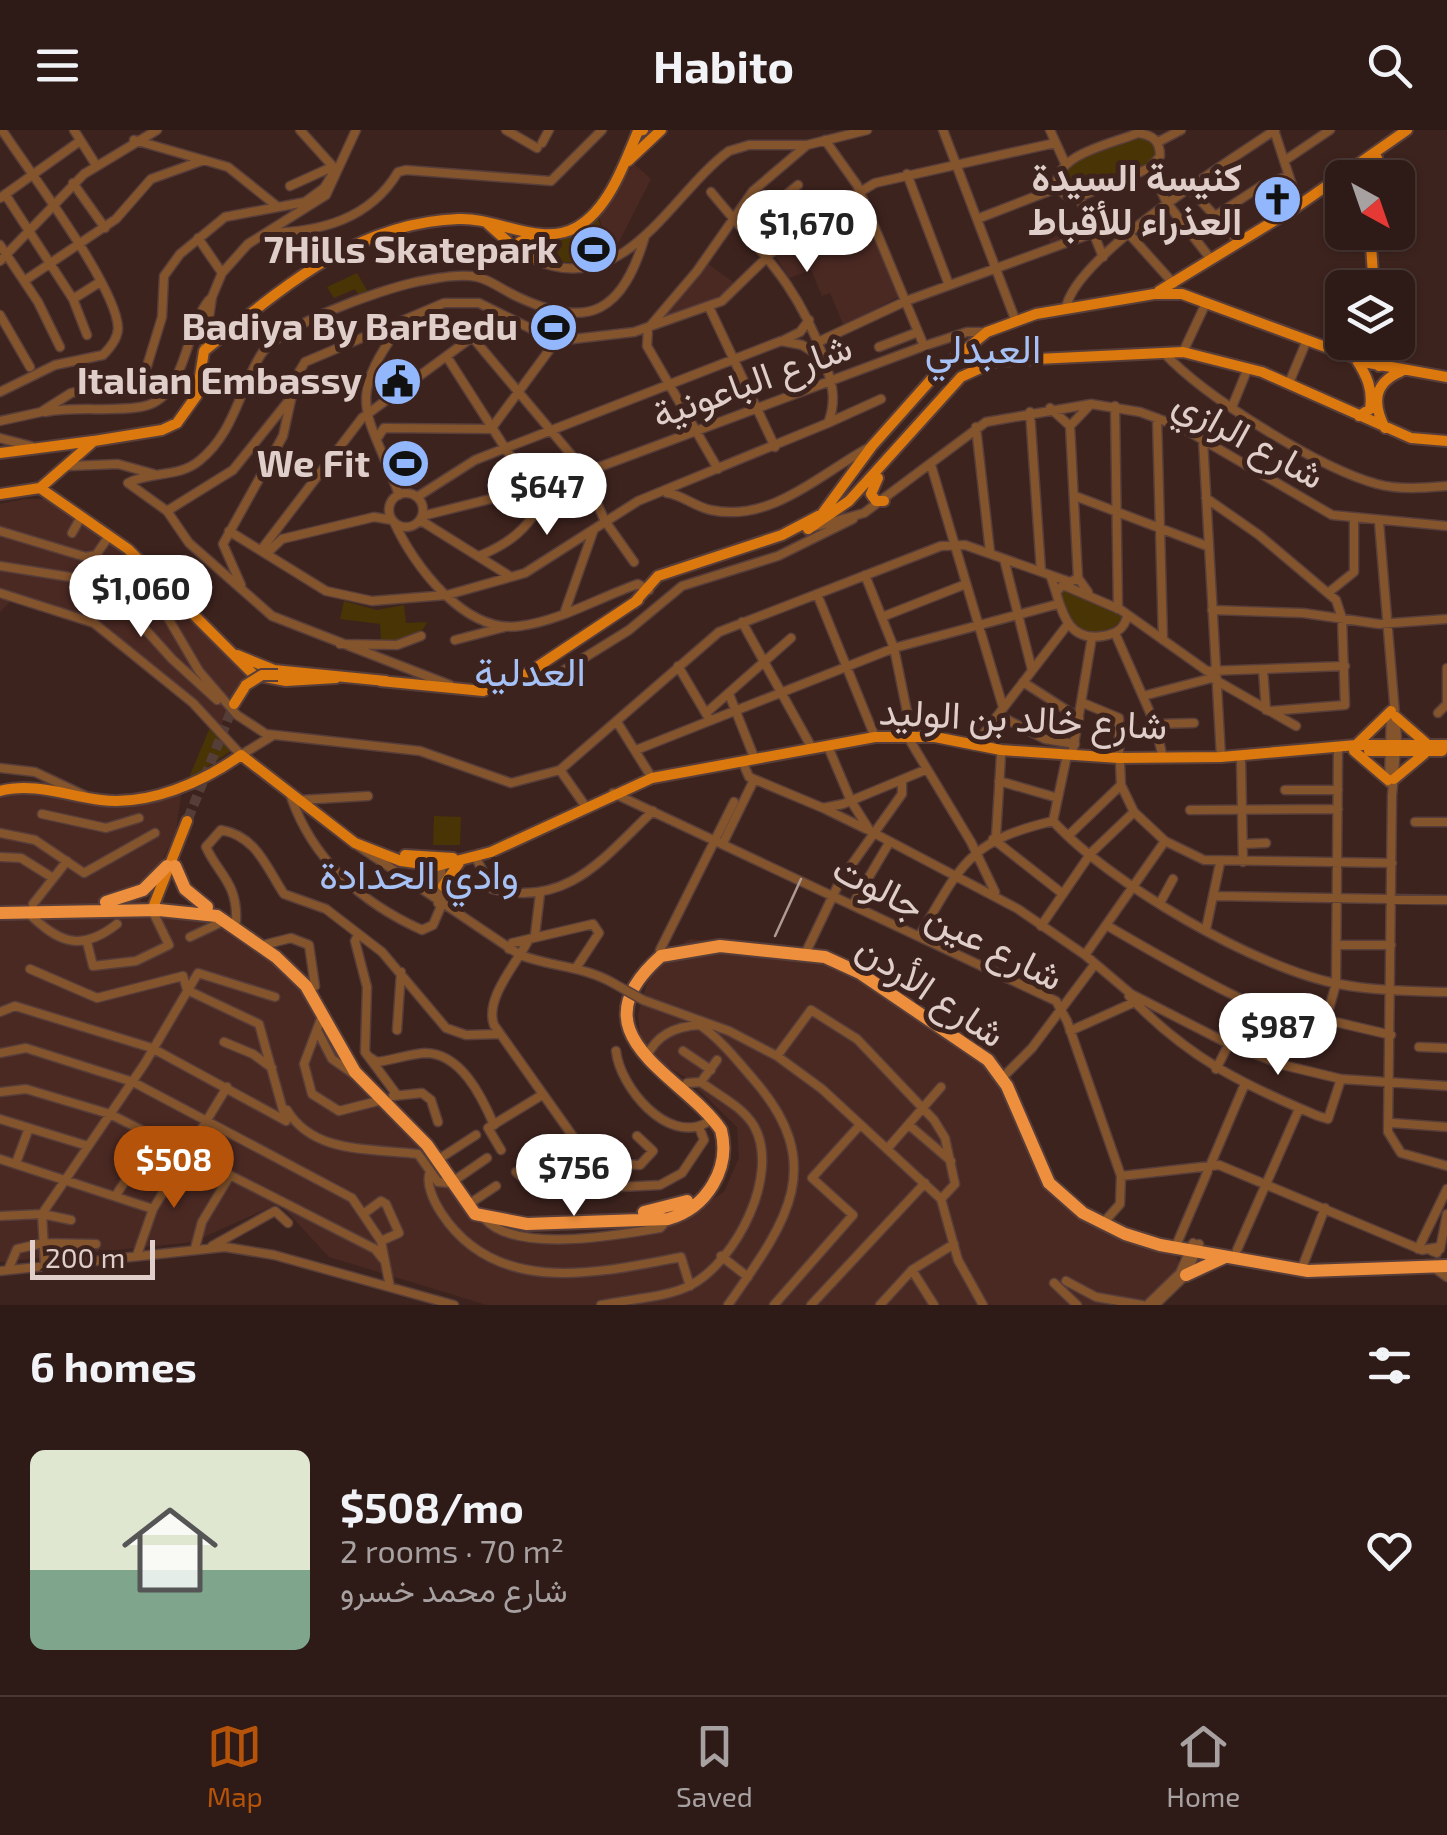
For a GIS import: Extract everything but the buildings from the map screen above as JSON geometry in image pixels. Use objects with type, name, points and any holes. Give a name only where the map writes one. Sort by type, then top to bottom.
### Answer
[{"type":"highway","points":[[106,902],[142,890],[171,866],[185,889],[207,907],[308,967],[352,1059],[442,1157],[452,1181],[472,1202],[494,1214],[668,1218],[688,1210],[709,1190],[724,1158],[718,1124],[646,1060],[633,1038]]},
{"type":"highway","points":[[0,913],[106,902],[206,913],[230,921],[299,978],[358,1077],[389,1098],[427,1145],[468,1208],[485,1219],[509,1224],[597,1218],[653,1212],[688,1200],[717,1160],[717,1146],[702,1125]]},
{"type":"highway","points":[[0,905],[50,912],[207,907]]},
{"type":"highway","name":"شارع الأردن","points":[[702,1125],[639,1063],[630,1048],[625,1002],[634,979],[673,940],[720,941],[844,964],[972,1047],[1003,1078],[1040,1169],[1062,1197],[1120,1232],[1341,1270],[1418,1251],[1439,1254]]},
{"type":"highway","name":"شارع الأردن","points":[[633,1038],[629,1015],[634,992],[661,956],[714,946],[838,958],[866,971],[988,1053],[1006,1075],[1052,1180],[1069,1198],[1105,1221],[1177,1244]]},
{"type":"highway","points":[[1177,1244],[1183,1274],[1234,1253]]},
{"type":"highway","name":"شارع الأردن","points":[[1234,1253],[1327,1272],[1439,1254]]},
{"type":"main road","points":[[0,454],[31,446],[162,430],[182,420],[197,395],[211,346],[331,254],[438,220],[485,222],[508,232],[538,235],[563,232],[584,223],[598,209],[639,132],[661,130]]},
{"type":"main road","points":[[624,165],[661,130]]},
{"type":"main road","points":[[1369,160],[1410,130]]},
{"type":"main road","points":[[1154,294],[1325,189]]},
{"type":"main road","points":[[533,258],[520,242],[538,235]]},
{"type":"main road","points":[[782,535],[822,514],[872,446],[959,352],[987,332],[1015,319],[1154,294],[1182,294],[1325,346]]},
{"type":"main road","points":[[431,683],[489,688],[534,669],[634,603],[643,588],[658,576],[843,514],[961,378],[996,361],[1183,352],[1289,383],[1412,438],[1447,441]]},
{"type":"main road","points":[[1357,360],[1367,376],[1372,398],[1370,409],[1360,416]]},
{"type":"main road","points":[[1362,360],[1401,372],[1447,377]]},
{"type":"main road","points":[[1379,360],[1379,366]]},
{"type":"main road","points":[[1385,428],[1376,395],[1383,381],[1401,372]]},
{"type":"main road","points":[[920,392],[922,404],[935,405]]},
{"type":"main road","points":[[906,409],[919,410],[920,422]]},
{"type":"main road","points":[[0,497],[45,489],[92,446],[112,439]]},
{"type":"main road","points":[[45,489],[94,440]]},
{"type":"main road","points":[[879,503],[872,491],[891,458]]},
{"type":"main road","points":[[843,514],[840,497],[856,469]]},
{"type":"main road","points":[[45,489],[147,568],[253,669],[286,681],[336,678]]},
{"type":"main road","points":[[643,588],[680,566]]},
{"type":"main road","points":[[236,709],[246,685],[259,676],[489,688]]},
{"type":"main road","points":[[1393,714],[1427,748],[1391,780],[1355,748],[1393,714]]},
{"type":"main road","name":"شارع خالد بن الوليد","points":[[241,755],[354,843],[384,854],[459,862],[497,849],[652,778],[875,737],[1120,760],[1240,761],[1355,748]]},
{"type":"main road","name":"شارع خالد بن الوليد","points":[[617,794],[748,760],[911,738],[1001,755],[1071,753]]},
{"type":"main road","name":"شارع خالد بن الوليد","points":[[1120,760],[1355,748],[1447,748]]},
{"type":"main road","points":[[0,792],[29,788],[124,800],[163,793],[196,781],[241,755]]},
{"type":"main road","points":[[156,906],[188,820]]},
{"type":"main road","name":"شارع خالد بن الوليد","points":[[437,862],[497,849]]},
{"type":"main road","points":[[442,886],[459,862]]},
{"type":"street","points":[[74,130],[96,164]]},
{"type":"street","points":[[123,130],[133,141],[230,167],[278,207]]},
{"type":"street","points":[[60,348],[24,281],[2,253],[96,164],[157,130]]},
{"type":"street","points":[[300,130],[336,170]]},
{"type":"street","points":[[0,421],[40,412],[140,408],[160,402],[170,391],[200,312],[212,297],[222,273],[248,244],[321,200],[356,130]]},
{"type":"street","points":[[506,130],[539,145],[549,130]]},
{"type":"street","points":[[268,233],[324,225],[369,209],[383,197],[398,172],[406,170],[551,180],[590,147],[602,130]]},
{"type":"street","points":[[508,232],[520,251],[533,258],[563,268],[588,266],[621,254],[646,236],[729,151],[748,145],[807,144],[866,130]]},
{"type":"street","points":[[943,130],[1015,319]]},
{"type":"street","points":[[1050,130],[1065,162]]},
{"type":"street","points":[[1158,142],[1181,130]]},
{"type":"street","points":[[1066,308],[1071,290],[1104,256],[1167,203],[1274,130],[1290,180],[1292,210]]},
{"type":"street","points":[[1284,161],[1330,130]]},
{"type":"street","points":[[0,392],[55,364],[106,353],[118,326],[100,282],[6,131]]},
{"type":"street","points":[[1137,131],[1158,142],[1160,156],[1150,168],[1079,197],[1067,196],[1057,188],[1056,174],[1065,162],[1137,131]]},
{"type":"street","points":[[80,140],[3,196],[73,299],[87,334]]},
{"type":"street","points":[[825,140],[859,190],[924,346]]},
{"type":"street","points":[[241,585],[222,550],[283,436],[298,372],[310,358],[463,300],[556,341],[648,327],[663,318],[709,306],[731,295],[793,232],[859,190],[907,174],[1055,143]]},
{"type":"street","points":[[663,318],[753,190],[807,144]]},
{"type":"street","points":[[24,281],[104,228],[152,179],[204,160]]},
{"type":"street","points":[[1150,168],[1167,203],[1210,258]]},
{"type":"street","points":[[290,186],[336,170]]},
{"type":"street","points":[[40,412],[69,394],[124,385],[140,374],[162,318],[164,276],[198,238],[225,217],[311,199],[336,170]]},
{"type":"street","points":[[907,174],[949,284]]},
{"type":"street","points":[[1290,180],[1302,194],[1313,196]]},
{"type":"street","points":[[1215,216],[1261,186],[1290,180]]},
{"type":"street","points":[[73,184],[104,228]]},
{"type":"street","points":[[743,230],[798,185]]},
{"type":"street","points":[[976,219],[1057,188]]},
{"type":"street","points":[[1189,188],[1240,242]]},
{"type":"street","points":[[711,192],[791,285],[809,320],[832,381],[828,423]]},
{"type":"street","points":[[1079,197],[1104,256]]},
{"type":"street","points":[[818,342],[906,301],[1093,233]]},
{"type":"street","points":[[1130,234],[1174,284]]},
{"type":"street","points":[[431,683],[272,616],[241,585],[189,544],[168,511],[129,488],[130,481],[188,468],[208,453],[230,422],[259,357],[280,333],[397,288],[469,276],[556,314],[582,315],[602,308],[622,291],[646,236]]},
{"type":"street","points":[[198,238],[222,273]]},
{"type":"street","points":[[73,299],[100,282]]},
{"type":"street","points":[[211,346],[212,297]]},
{"type":"street","points":[[1183,352],[1206,303]]},
{"type":"street","points":[[709,306],[775,447]]},
{"type":"street","points":[[0,315],[30,366]]},
{"type":"street","points":[[264,552],[365,415],[501,316]]},
{"type":"street","points":[[399,494],[417,497],[457,469],[503,448],[781,341],[800,332],[809,320]]},
{"type":"street","points":[[399,494],[365,415],[363,401],[370,371],[403,322]]},
{"type":"street","points":[[648,327],[646,343],[718,469]]},
{"type":"street","points":[[879,347],[918,332]]},
{"type":"street","name":"شارع الباعونية","points":[[421,518],[584,473],[924,346],[967,332],[987,332]]},
{"type":"street","points":[[473,338],[584,473],[605,521],[634,562]]},
{"type":"street","points":[[1289,383],[1308,340]]},
{"type":"street","points":[[491,429],[556,341]]},
{"type":"street","points":[[781,341],[802,345],[823,358]]},
{"type":"street","points":[[1164,353],[1188,378],[1232,407],[1371,482],[1396,488],[1447,486]]},
{"type":"street","points":[[446,356],[503,448],[543,499],[529,523],[507,543],[480,556]]},
{"type":"street","points":[[1232,407],[1248,368]]},
{"type":"street","points":[[168,511],[233,470],[292,395]]},
{"type":"street","points":[[229,531],[320,589],[390,602],[447,596],[532,570],[605,521],[661,493],[881,399]]},
{"type":"street","points":[[1070,426],[1091,404]]},
{"type":"street","name":"شارع الرازي","points":[[822,514],[864,513],[976,428],[1030,412],[1091,404],[1115,406],[1157,418],[1203,440],[1308,504],[1354,520],[1447,526]]},
{"type":"street","points":[[1115,406],[1118,609]]},
{"type":"street","points":[[1050,408],[1070,426],[1078,578],[1092,596]]},
{"type":"street","points":[[1030,412],[1046,573],[1068,624],[1092,637],[1142,625]]},
{"type":"street","points":[[1157,418],[1163,640]]},
{"type":"street","points":[[353,428],[375,433],[384,428],[491,429]]},
{"type":"street","points":[[976,428],[990,552]]},
{"type":"street","points":[[0,438],[31,446]]},
{"type":"street","points":[[1203,440],[1221,757]]},
{"type":"street","points":[[661,493],[679,495],[710,510],[751,508],[806,489],[872,446]]},
{"type":"street","points":[[70,466],[118,464],[157,475]]},
{"type":"street","points":[[931,465],[1001,711],[1071,753]]},
{"type":"street","points":[[399,494],[390,504],[393,521],[402,539],[447,596],[505,627]]},
{"type":"street","points":[[1075,496],[1208,546]]},
{"type":"street","points":[[417,497],[421,518],[508,575]]},
{"type":"street","points":[[1206,498],[1259,535],[1328,593],[1342,618],[1348,700],[1344,707],[1267,711]]},
{"type":"street","name":"شارع الرازي","points":[[843,514],[879,503]]},
{"type":"street","points":[[534,669],[550,680],[629,630],[682,586],[790,551],[864,513]]},
{"type":"street","points":[[72,534],[80,517]]},
{"type":"street","points":[[264,552],[285,538],[374,518],[410,526]]},
{"type":"street","points":[[402,539],[421,518]]},
{"type":"street","points":[[1328,593],[1354,572],[1354,520]]},
{"type":"street","points":[[1381,522],[1393,692],[1388,1132],[1394,1146],[1416,1160],[1447,1165]]},
{"type":"street","points":[[565,611],[594,529]]},
{"type":"street","points":[[0,531],[91,557],[109,536]]},
{"type":"street","points":[[0,566],[72,576],[108,588],[215,695],[272,736],[420,751],[506,783],[560,770],[716,634],[865,576],[956,544],[990,552],[1070,582],[1078,578]]},
{"type":"street","points":[[1004,558],[1032,670]]},
{"type":"street","points":[[147,568],[168,618],[215,695]]},
{"type":"street","points":[[865,576],[894,648],[911,738],[925,770],[1001,899]]},
{"type":"street","points":[[882,618],[966,584]]},
{"type":"street","points":[[1056,591],[1065,586],[1118,609],[1200,668],[1296,726]]},
{"type":"street","points":[[455,640],[524,626],[643,588]]},
{"type":"street","points":[[0,593],[94,623],[193,702],[241,755],[272,736]]},
{"type":"street","points":[[817,594],[875,737]]},
{"type":"street","points":[[636,750],[708,717],[735,711],[894,648],[1058,604]]},
{"type":"street","points":[[1212,610],[1388,624],[1447,620]]},
{"type":"street","points":[[1118,631],[1127,616]]},
{"type":"street","points":[[742,622],[812,748]]},
{"type":"street","points":[[974,746],[1068,624]]},
{"type":"street","points":[[1118,631],[1155,724],[1163,758]]},
{"type":"street","points":[[340,644],[397,645],[420,636]]},
{"type":"street","points":[[1054,821],[1080,718],[1092,637]]},
{"type":"street","points":[[708,717],[790,638]]},
{"type":"street","points":[[678,666],[708,717]]},
{"type":"street","points":[[1143,696],[1215,675],[1345,666]]},
{"type":"street","points":[[1438,714],[1447,702],[1447,668]]},
{"type":"street","points":[[1263,670],[1267,711]]},
{"type":"street","points":[[1023,682],[1080,718]]},
{"type":"street","points":[[729,694],[748,760],[746,775],[823,808],[1001,899],[1085,955],[1138,1000],[1267,1060],[1341,1078],[1447,1086]]},
{"type":"street","points":[[1082,702],[1118,718],[1120,785],[1134,812],[1165,840],[1220,863],[1392,863]]},
{"type":"street","points":[[617,722],[652,778]]},
{"type":"street","points":[[1155,724],[1194,723]]},
{"type":"street","points":[[829,749],[851,801],[872,832]]},
{"type":"street","points":[[1323,1022],[1336,984],[1338,751]]},
{"type":"street","points":[[994,838],[1001,755]]},
{"type":"street","points":[[1240,761],[1243,862]]},
{"type":"street","points":[[0,768],[35,772],[90,798]]},
{"type":"street","points":[[560,770],[586,807]]},
{"type":"street","points":[[823,808],[851,801],[925,770]]},
{"type":"street","points":[[719,841],[754,780]]},
{"type":"street","points":[[806,952],[872,832],[903,792],[902,780]]},
{"type":"street","points":[[999,782],[1058,798]]},
{"type":"street","points":[[1069,836],[1120,785]]},
{"type":"street","points":[[1285,790],[1338,790]]},
{"type":"street","name":"شارع عين جالوت","points":[[617,794],[1045,994],[1062,1009],[1121,1176]]},
{"type":"street","points":[[368,796],[293,799],[303,826],[358,895],[422,930],[433,925],[439,906],[442,886],[437,862]]},
{"type":"street","points":[[313,813],[316,798]]},
{"type":"street","points":[[673,940],[734,802]]},
{"type":"street","points":[[1190,810],[1338,809]]},
{"type":"street","points":[[476,858],[492,889],[540,894],[583,875],[653,811]]},
{"type":"street","points":[[1041,926],[1092,853],[1134,812]]},
{"type":"street","points":[[42,814],[104,828],[139,818]]},
{"type":"street","points":[[920,935],[955,874],[994,838],[1054,821]]},
{"type":"street","points":[[1054,821],[1132,885],[1206,929],[1268,959],[1336,984],[1447,992]]},
{"type":"street","points":[[1414,822],[1447,822]]},
{"type":"street","points":[[190,937],[230,921],[234,897],[223,869],[206,847],[222,830],[240,838],[266,861],[284,894],[326,908],[401,972],[446,1028],[466,1035],[500,1034]]},
{"type":"street","points":[[0,833],[35,840],[89,872],[154,833]]},
{"type":"street","points":[[994,838],[1064,894]]},
{"type":"street","points":[[1085,955],[1165,840]]},
{"type":"street","points":[[354,843],[439,906],[535,961],[576,968],[643,1000],[702,1019],[776,1056],[941,1198],[954,1244],[982,1305]]},
{"type":"street","points":[[853,904],[889,843]]},
{"type":"street","points":[[1243,844],[1266,843]]},
{"type":"street","points":[[0,857],[21,858],[53,878]]},
{"type":"street","points":[[66,861],[30,908],[45,928],[68,943],[87,942],[117,924]]},
{"type":"street","points":[[437,862],[439,906]]},
{"type":"street","points":[[1206,929],[1220,863]]},
{"type":"street","points":[[1160,903],[1174,879]]},
{"type":"street","points":[[540,894],[532,937],[512,962],[491,1014],[494,1025],[570,1138],[592,1157],[632,1167],[644,1164],[653,1151],[637,1136]]},
{"type":"street","points":[[1216,896],[1447,900]]},
{"type":"street","points":[[87,942],[92,966],[146,958],[169,945],[156,906]]},
{"type":"street","points":[[45,928],[50,912]]},
{"type":"street","points":[[510,946],[591,924],[599,928],[576,968]]},
{"type":"street","points":[[1106,925],[1231,994],[1284,1016],[1391,1035]]},
{"type":"street","points":[[358,935],[355,941],[367,987],[366,1057],[389,1098]]},
{"type":"street","points":[[267,944],[302,940],[311,948],[308,967]]},
{"type":"street","points":[[1337,945],[1391,946]]},
{"type":"street","points":[[510,946],[512,962]]},
{"type":"street","points":[[1006,1075],[1096,964]]},
{"type":"street","points":[[30,969],[98,998],[135,991],[140,984],[184,976],[187,990]]},
{"type":"street","points":[[397,1030],[401,972]]},
{"type":"street","points":[[45,1266],[42,1214],[133,1082],[198,973],[275,997]]},
{"type":"street","points":[[0,1012],[15,1006],[152,1048],[285,1122],[259,1024],[187,990]]},
{"type":"street","points":[[1070,1031],[1138,1000]]},
{"type":"street","points":[[1138,1000],[1176,1042],[1216,1070],[1300,1109],[1328,1118],[1341,1078]]},
{"type":"street","points":[[776,1056],[813,1010],[857,1039],[939,1126],[952,1161],[955,1188],[941,1198]]},
{"type":"street","points":[[322,1013],[304,1064],[308,1087],[316,1099],[339,1110],[412,1091],[427,1096],[438,1122]]},
{"type":"street","points":[[1267,1060],[1284,1016]]},
{"type":"street","points":[[489,1036],[494,1025]]},
{"type":"street","points":[[633,1038],[655,1041],[679,1028],[700,1025],[726,1047],[774,1104],[795,1154],[795,1182],[786,1214],[728,1305]]},
{"type":"street","points":[[317,1030],[332,1060],[358,1077]]},
{"type":"street","points":[[646,1060],[655,1041]]},
{"type":"street","points":[[224,1042],[253,1054],[274,1070]]},
{"type":"street","points":[[1216,1070],[1229,1044]]},
{"type":"street","points":[[1419,1047],[1447,1048]]},
{"type":"street","points":[[0,1053],[26,1048],[133,1082],[352,1198],[366,1212],[382,1241],[386,1286]]},
{"type":"street","points":[[516,1172],[538,1190],[660,1184],[686,1168],[704,1140],[702,1125],[684,1126],[639,1103],[624,1081],[616,1051]]},
{"type":"street","points":[[683,1051],[711,1070]]},
{"type":"street","points":[[366,1057],[377,1062],[426,1053],[441,1056],[474,1084],[494,1124]]},
{"type":"street","points":[[701,1082],[718,1060]]},
{"type":"street","points":[[601,1305],[690,1286],[721,1256],[755,1204],[762,1148],[746,1116],[701,1082],[687,1082],[681,1090]]},
{"type":"street","points":[[1177,1244],[1244,1086]]},
{"type":"street","points":[[137,1255],[153,1208],[190,1155],[227,1087]]},
{"type":"street","points":[[887,1149],[941,1088]]},
{"type":"street","points":[[0,1092],[26,1089],[110,1114],[228,1178],[375,1249],[386,1262]]},
{"type":"street","points":[[501,1150],[488,1128],[542,1096]]},
{"type":"street","points":[[1390,1098],[1394,1140],[1402,1151],[1447,1165]]},
{"type":"street","points":[[282,1102],[306,1134],[368,1150],[418,1154],[441,1184],[487,1158]]},
{"type":"street","points":[[1234,1253],[1300,1109]]},
{"type":"street","points":[[0,1119],[88,1146]]},
{"type":"street","points":[[1392,1123],[1447,1127]]},
{"type":"street","points":[[774,1305],[853,1215],[812,1178],[860,1125]]},
{"type":"street","points":[[909,1125],[952,1161]]},
{"type":"street","points":[[16,1164],[29,1128]]},
{"type":"street","points":[[442,1157],[476,1135]]},
{"type":"street","points":[[116,1195],[154,1137]]},
{"type":"street","points":[[0,1159],[153,1208]]},
{"type":"street","points":[[1105,1221],[1120,1204],[1121,1176],[1211,1164],[1266,1182],[1418,1251],[1447,1189]]},
{"type":"street","points":[[430,1172],[428,1179],[442,1214],[461,1238],[496,1262],[538,1273],[570,1274],[681,1257],[690,1286]]},
{"type":"street","points":[[195,1248],[202,1222],[228,1178]]},
{"type":"street","points":[[811,1305],[925,1182]]},
{"type":"street","points":[[472,1202],[496,1186]]},
{"type":"street","points":[[366,1212],[381,1201],[386,1204],[398,1233],[382,1241]]},
{"type":"street","points":[[1303,1265],[1325,1208]]},
{"type":"street","points":[[212,1246],[275,1211],[288,1223]]},
{"type":"street","points":[[0,1216],[42,1214],[70,1220]]},
{"type":"street","points":[[1447,1214],[1439,1254],[1447,1278]]},
{"type":"street","points":[[485,1219],[509,1234],[581,1238],[660,1228],[668,1218]]},
{"type":"street","points":[[4,1270],[15,1250],[44,1244],[96,1244]]},
{"type":"street","points":[[880,1305],[912,1270],[954,1244]]},
{"type":"street","points":[[4,1270],[212,1246],[274,1254],[454,1305]]},
{"type":"street","points":[[1066,1281],[1096,1297],[1149,1304],[1183,1274],[1196,1247]]},
{"type":"street","points":[[721,1256],[748,1277]]},
{"type":"street","points":[[912,1270],[934,1305]]},
{"type":"street","points":[[1054,1283],[1077,1305]]},
{"type":"shaded area","points":[[1141,135],[1155,143],[1157,153],[1149,164],[1077,194],[1065,193],[1058,176],[1068,164]]},
{"type":"shaded area","points":[[634,164],[651,179],[616,248],[608,250],[599,216]]},
{"type":"shaded area","points":[[858,196],[898,297],[844,326],[830,293],[822,296],[811,270],[789,278],[774,254],[796,234]]},
{"type":"shaded area","points":[[1065,215],[1073,235],[1050,243],[1042,224]]},
{"type":"shaded area","points":[[598,217],[607,254],[597,258],[553,260],[526,242],[571,236]]},
{"type":"shaded area","points":[[708,264],[737,285],[718,299],[668,318],[665,314]]},
{"type":"shaded area","points":[[357,273],[369,294],[360,298],[355,289],[334,298],[327,287]]},
{"type":"shaded area","points":[[46,499],[120,549],[252,675],[237,686],[220,729],[84,623],[12,600],[0,612],[0,504]]},
{"type":"shaded area","points":[[1063,588],[1121,616],[1122,621],[1104,633],[1079,628],[1062,602],[1059,593]]},
{"type":"shaded area","points":[[344,601],[377,610],[404,605],[406,623],[427,622],[414,637],[381,641],[380,624],[340,619]]},
{"type":"shaded area","points":[[211,725],[231,751],[188,780]]},
{"type":"shaded area","points":[[21,786],[128,802],[182,789],[176,831],[161,863],[136,885],[145,913],[204,910],[287,965],[351,1067],[489,1222],[510,1232],[582,1236],[671,1225],[724,1192],[739,1158],[737,1127],[687,1078],[659,1062],[641,1040],[638,1015],[646,986],[661,957],[690,939],[838,955],[996,1056],[1051,1186],[1095,1221],[1173,1249],[1179,1262],[1176,1271],[1140,1305],[487,1305],[329,1257],[279,1203],[193,1242],[0,1262],[0,794]]},
{"type":"shaded area","points":[[434,816],[461,817],[460,845],[433,845]]},
{"type":"tunnel","points":[[188,819],[234,704]]},
{"type":"railway","points":[[775,936],[801,879]]},
{"type":"place","name":"كنيسة السيدة العذراء للأقباط","points":[[1277,200]]},
{"type":"place","name":"7Hills Skatepark","points":[[593,250]]},
{"type":"place","name":"Badiya By BarBedu","points":[[553,327]]},
{"type":"place","name":"Italian Embassy","points":[[397,381]]},
{"type":"place","name":"We Fit","points":[[405,464]]},
{"type":"district","name":"العبدلي","points":[[983,349]]},
{"type":"district","name":"العدلية","points":[[530,672]]},
{"type":"district","name":"وادي الحدادة","points":[[419,875]]}]
